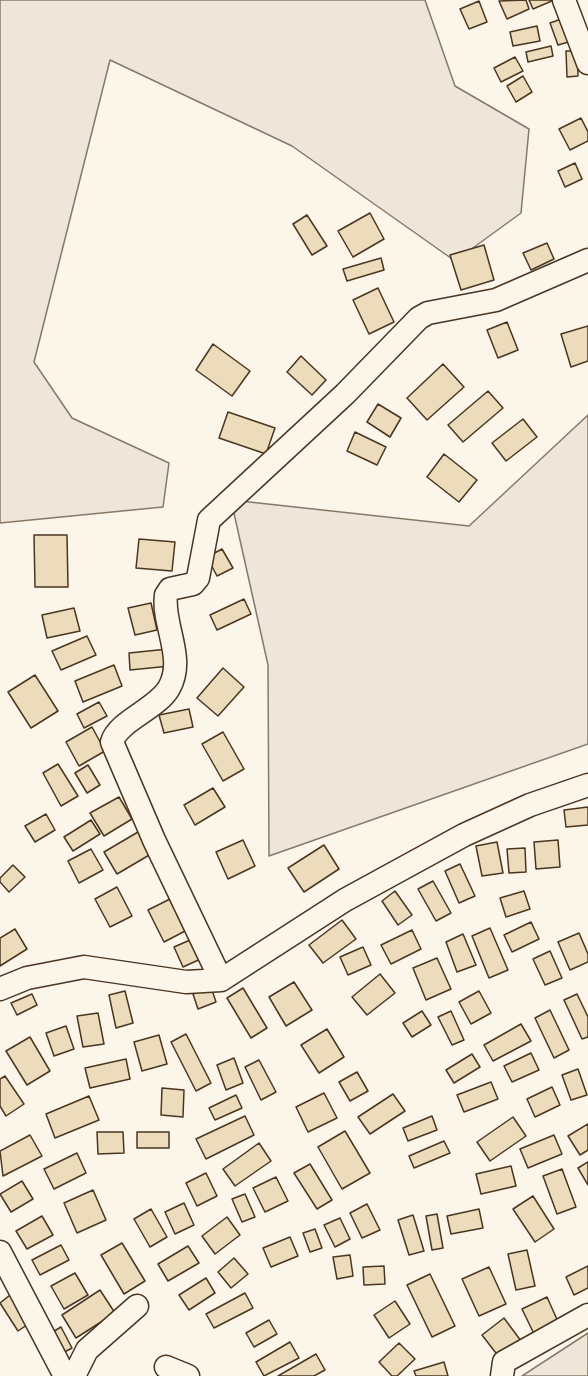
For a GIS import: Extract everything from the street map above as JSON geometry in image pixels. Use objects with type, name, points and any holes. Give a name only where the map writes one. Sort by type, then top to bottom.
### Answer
[{"type":"street","points":[[564,0],[588,63]]},
{"type":"street","points":[[220,980],[154,840],[112,742],[114,734],[151,708],[170,687],[176,655],[166,595],[170,589],[193,584],[198,578],[209,520],[345,394],[418,318],[428,313],[496,300],[588,260]]},
{"type":"street","points":[[0,989],[27,978],[84,967],[186,982],[220,980],[345,900],[464,835],[530,805],[588,785]]},
{"type":"street","points":[[0,1252],[65,1376]]},
{"type":"street","points":[[74,1376],[87,1350],[137,1306]]},
{"type":"street","points":[[502,1376],[504,1362],[588,1315]]},
{"type":"street","points":[[166,1366],[188,1376]]},
{"type":"shaded area","points":[[0,0],[425,0],[455,86],[529,129],[521,213],[455,261],[292,146],[110,60],[34,362],[72,418],[169,463],[163,507],[0,523]]},
{"type":"shaded area","points":[[588,415],[588,744],[269,856],[268,665],[231,500],[469,526]]},
{"type":"shaded area","points":[[588,1333],[588,1376],[522,1376]]},
{"type":"building","points":[[526,0],[529,9],[507,19],[499,1]]},
{"type":"building","points":[[529,0],[554,0],[533,9]]},
{"type":"building","points":[[479,1],[487,22],[469,29],[460,9]]},
{"type":"building","points":[[564,18],[572,41],[558,45],[550,23]]},
{"type":"building","points":[[537,26],[540,41],[513,46],[510,32]]},
{"type":"building","points":[[551,46],[553,56],[528,62],[526,52]]},
{"type":"building","points":[[566,51],[577,51],[578,76],[567,77]]},
{"type":"building","points":[[515,57],[523,71],[501,82],[494,68]]},
{"type":"building","points":[[523,76],[532,92],[516,102],[507,86]]},
{"type":"building","points":[[581,118],[588,132],[588,141],[570,150],[559,129]]},
{"type":"building","points":[[575,163],[582,179],[565,187],[558,171]]},
{"type":"building","points":[[370,213],[384,239],[353,257],[338,231]]},
{"type":"building","points":[[307,215],[327,246],[312,255],[293,224]]},
{"type":"building","points":[[547,243],[554,259],[531,270],[523,253]]},
{"type":"building","points":[[484,245],[494,280],[461,290],[450,255]]},
{"type":"building","points":[[381,258],[384,270],[347,281],[343,269]]},
{"type":"building","points":[[378,288],[394,322],[369,334],[353,300]]},
{"type":"building","points":[[507,322],[518,350],[498,358],[487,330]]},
{"type":"building","points":[[588,326],[588,361],[571,367],[561,334]]},
{"type":"building","points":[[213,344],[250,371],[232,396],[196,370]]},
{"type":"building","points":[[301,356],[326,380],[312,395],[287,372]]},
{"type":"building","points":[[443,364],[464,387],[427,420],[407,398]]},
{"type":"building","points":[[488,391],[503,408],[463,442],[448,425]]},
{"type":"building","points":[[378,404],[401,418],[390,437],[367,422]]},
{"type":"building","points":[[228,412],[275,428],[266,454],[219,438]]},
{"type":"building","points":[[523,419],[537,437],[506,461],[492,443]]},
{"type":"building","points":[[355,432],[386,447],[377,465],[347,451]]},
{"type":"building","points":[[444,454],[477,480],[459,502],[427,477]]},
{"type":"building","points":[[34,535],[67,535],[68,587],[35,587]]},
{"type":"building","points":[[139,539],[175,542],[172,571],[136,568]]},
{"type":"building","points":[[222,549],[233,568],[217,576],[207,557]]},
{"type":"building","points":[[244,599],[251,614],[217,630],[210,615]]},
{"type":"building","points":[[151,603],[157,630],[135,635],[128,608]]},
{"type":"building","points":[[74,608],[80,631],[47,638],[42,615]]},
{"type":"building","points":[[87,636],[96,655],[61,670],[52,651]]},
{"type":"building","points":[[168,649],[170,666],[130,670],[129,653]]},
{"type":"building","points":[[114,665],[122,686],[83,702],[75,681]]},
{"type":"building","points":[[223,668],[244,687],[218,716],[197,698]]},
{"type":"building","points":[[35,675],[58,711],[31,728],[8,692]]},
{"type":"building","points":[[99,702],[107,716],[84,728],[77,714]]},
{"type":"building","points":[[189,709],[193,727],[164,733],[159,715]]},
{"type":"building","points":[[92,727],[105,751],[79,766],[66,742]]},
{"type":"building","points":[[223,732],[244,769],[223,781],[202,744]]},
{"type":"building","points":[[58,764],[78,796],[61,806],[43,773]]},
{"type":"building","points":[[88,765],[100,785],[87,793],[75,773]]},
{"type":"building","points":[[213,788],[225,807],[195,825],[184,805]]},
{"type":"building","points":[[119,797],[132,819],[104,836],[90,813]]},
{"type":"building","points":[[588,807],[588,825],[566,827],[564,810]]},
{"type":"building","points":[[46,814],[55,830],[35,842],[25,826]]},
{"type":"building","points":[[91,820],[100,834],[73,851],[64,837]]},
{"type":"building","points":[[138,832],[151,854],[117,874],[104,852]]},
{"type":"building","points":[[243,840],[255,866],[228,879],[216,852]]},
{"type":"building","points":[[558,840],[560,867],[536,869],[534,842]]},
{"type":"building","points":[[497,842],[503,873],[482,876],[476,846]]},
{"type":"building","points":[[324,845],[339,869],[304,892],[288,868]]},
{"type":"building","points":[[525,848],[526,872],[509,873],[507,849]]},
{"type":"building","points":[[91,849],[103,870],[79,883],[68,861]]},
{"type":"building","points":[[460,864],[475,896],[459,903],[445,871]]},
{"type":"building","points":[[13,865],[25,877],[9,892],[0,882],[0,878]]},
{"type":"building","points":[[433,881],[451,913],[436,921],[418,889]]},
{"type":"building","points":[[117,887],[132,916],[110,927],[95,899]]},
{"type":"building","points":[[395,891],[412,915],[398,925],[382,901]]},
{"type":"building","points":[[524,891],[530,909],[506,917],[500,898]]},
{"type":"building","points":[[176,896],[191,928],[164,942],[148,910]]},
{"type":"building","points":[[342,920],[356,939],[323,963],[309,945]]},
{"type":"building","points":[[531,922],[539,939],[512,952],[504,935]]},
{"type":"building","points":[[490,928],[508,970],[489,978],[472,936]]},
{"type":"building","points":[[15,929],[27,949],[0,966],[0,938]]},
{"type":"building","points":[[412,930],[421,949],[391,964],[381,945]]},
{"type":"building","points":[[579,933],[588,954],[588,962],[570,970],[558,942]]},
{"type":"building","points":[[463,934],[476,965],[457,972],[446,942]]},
{"type":"building","points":[[197,937],[205,957],[183,967],[174,947]]},
{"type":"building","points":[[363,947],[371,965],[348,975],[340,957]]},
{"type":"building","points":[[550,951],[562,978],[545,985],[533,959]]},
{"type":"building","points":[[437,958],[451,989],[426,1000],[413,968]]},
{"type":"building","points":[[380,974],[395,993],[367,1015],[352,997]]},
{"type":"building","points":[[294,982],[312,1010],[286,1026],[269,997]]},
{"type":"building","points":[[211,987],[216,1002],[198,1009],[193,994]]},
{"type":"building","points":[[243,988],[267,1028],[251,1038],[227,998]]},
{"type":"building","points":[[125,991],[133,1023],[116,1028],[109,995]]},
{"type":"building","points":[[479,991],[491,1013],[471,1024],[459,1002]]},
{"type":"building","points":[[32,994],[37,1005],[17,1015],[11,1003]]},
{"type":"building","points":[[577,994],[588,1017],[588,1037],[582,1039],[564,1000]]},
{"type":"building","points":[[550,1010],[569,1050],[554,1058],[535,1018]]},
{"type":"building","points":[[422,1011],[431,1025],[412,1037],[403,1023]]},
{"type":"building","points":[[451,1011],[464,1040],[452,1045],[438,1017]]},
{"type":"building","points":[[98,1013],[104,1044],[83,1047],[77,1016]]},
{"type":"building","points":[[521,1024],[531,1041],[493,1061],[484,1045]]},
{"type":"building","points":[[66,1026],[74,1049],[54,1056],[46,1033]]},
{"type":"building","points":[[327,1029],[344,1057],[319,1073],[301,1045]]},
{"type":"building","points":[[186,1034],[211,1083],[196,1091],[171,1042]]},
{"type":"building","points":[[159,1035],[167,1064],[142,1071],[134,1042]]},
{"type":"building","points":[[30,1037],[50,1071],[27,1085],[6,1051]]},
{"type":"building","points":[[531,1053],[539,1070],[512,1082],[504,1066]]},
{"type":"building","points":[[472,1054],[480,1067],[454,1083],[446,1070]]},
{"type":"building","points":[[234,1058],[243,1083],[226,1090],[217,1065]]},
{"type":"building","points":[[126,1059],[130,1079],[90,1088],[85,1068]]},
{"type":"building","points":[[259,1060],[276,1092],[261,1100],[245,1067]]},
{"type":"building","points":[[578,1069],[587,1095],[571,1100],[562,1075]]},
{"type":"building","points":[[357,1072],[368,1091],[350,1101],[339,1082]]},
{"type":"building","points":[[5,1076],[24,1104],[6,1116],[0,1106],[0,1079]]},
{"type":"building","points":[[491,1082],[498,1099],[464,1112],[457,1095]]},
{"type":"building","points":[[552,1087],[560,1105],[535,1117],[527,1099]]},
{"type":"building","points":[[162,1088],[184,1090],[183,1117],[161,1115]]},
{"type":"building","points":[[324,1093],[337,1118],[308,1132],[296,1107]]},
{"type":"building","points":[[393,1094],[405,1111],[370,1134],[358,1117]]},
{"type":"building","points":[[236,1095],[242,1108],[215,1120],[209,1108]]},
{"type":"building","points":[[89,1096],[99,1120],[55,1138],[46,1114]]},
{"type":"building","points":[[245,1116],[254,1135],[206,1159],[196,1139]]},
{"type":"building","points":[[432,1116],[437,1130],[408,1141],[403,1128]]},
{"type":"building","points":[[513,1117],[526,1136],[490,1161],[477,1142]]},
{"type":"building","points":[[588,1124],[588,1150],[580,1155],[568,1136]]},
{"type":"building","points":[[345,1131],[370,1173],[342,1189],[318,1147]]},
{"type":"building","points":[[97,1132],[123,1132],[124,1153],[98,1154]]},
{"type":"building","points":[[137,1132],[169,1132],[169,1148],[137,1148]]},
{"type":"building","points":[[30,1135],[42,1156],[3,1176],[0,1151]]},
{"type":"building","points":[[554,1135],[562,1154],[528,1168],[520,1149]]},
{"type":"building","points":[[444,1141],[450,1153],[414,1168],[409,1156]]},
{"type":"building","points":[[259,1143],[271,1161],[235,1186],[223,1169]]},
{"type":"building","points":[[77,1153],[86,1173],[54,1189],[44,1169]]},
{"type":"building","points":[[588,1162],[588,1185],[578,1168]]},
{"type":"building","points":[[310,1164],[332,1200],[317,1209],[294,1173]]},
{"type":"building","points":[[511,1166],[516,1186],[481,1194],[476,1174]]},
{"type":"building","points":[[562,1169],[576,1207],[557,1214],[543,1176]]},
{"type":"building","points":[[206,1173],[217,1196],[197,1206],[186,1183]]},
{"type":"building","points":[[276,1177],[288,1201],[265,1212],[253,1188]]},
{"type":"building","points":[[22,1181],[33,1199],[11,1212],[0,1194]]},
{"type":"building","points":[[93,1190],[106,1220],[77,1233],[64,1203]]},
{"type":"building","points":[[245,1194],[255,1217],[242,1222],[232,1199]]},
{"type":"building","points":[[533,1196],[554,1229],[535,1242],[513,1209]]},
{"type":"building","points":[[184,1203],[194,1225],[175,1234],[165,1212]]},
{"type":"building","points":[[367,1204],[380,1230],[362,1238],[350,1213]]},
{"type":"building","points":[[151,1209],[167,1237],[150,1247],[134,1219]]},
{"type":"building","points":[[479,1209],[483,1228],[451,1234],[447,1216]]},
{"type":"building","points":[[437,1214],[443,1248],[432,1250],[426,1216]]},
{"type":"building","points":[[413,1215],[424,1251],[409,1255],[398,1220]]},
{"type":"building","points":[[42,1216],[53,1235],[27,1249],[16,1231]]},
{"type":"building","points":[[227,1217],[240,1235],[215,1254],[202,1236]]},
{"type":"building","points":[[340,1218],[350,1239],[335,1247],[324,1225]]},
{"type":"building","points":[[315,1229],[322,1248],[310,1252],[303,1233]]},
{"type":"building","points":[[290,1237],[298,1256],[271,1267],[263,1248]]},
{"type":"building","points":[[122,1243],[145,1281],[124,1294],[101,1255]]},
{"type":"building","points":[[61,1245],[69,1260],[40,1275],[32,1260]]},
{"type":"building","points":[[188,1246],[199,1263],[168,1281],[158,1264]]},
{"type":"building","points":[[527,1250],[535,1286],[516,1290],[508,1254]]},
{"type":"building","points":[[350,1255],[353,1276],[337,1279],[333,1257]]},
{"type":"building","points":[[234,1258],[248,1274],[231,1288],[218,1272]]},
{"type":"building","points":[[384,1266],[385,1284],[364,1285],[363,1267]]},
{"type":"building","points":[[588,1266],[588,1288],[574,1295],[566,1277]]},
{"type":"building","points":[[489,1267],[506,1304],[479,1316],[462,1279]]},
{"type":"building","points":[[75,1273],[88,1295],[64,1309],[51,1286]]},
{"type":"building","points":[[430,1274],[455,1326],[432,1337],[407,1285]]},
{"type":"building","points":[[206,1278],[215,1293],[189,1310],[179,1295]]},
{"type":"building","points":[[100,1290],[115,1313],[76,1338],[62,1315]]},
{"type":"building","points":[[14,1292],[33,1321],[18,1331],[0,1303]]},
{"type":"building","points":[[245,1293],[253,1308],[214,1328],[206,1314]]},
{"type":"building","points":[[547,1297],[559,1324],[535,1336],[522,1309]]},
{"type":"building","points":[[395,1301],[410,1324],[389,1338],[374,1315]]},
{"type":"building","points":[[504,1318],[521,1341],[499,1357],[482,1335]]},
{"type":"building","points":[[269,1320],[277,1334],[254,1347],[246,1333]]},
{"type":"building","points":[[61,1327],[72,1348],[57,1356],[46,1336]]},
{"type":"building","points":[[290,1342],[299,1358],[264,1376],[256,1362]]},
{"type":"building","points":[[399,1343],[415,1359],[397,1376],[392,1376],[379,1362]]},
{"type":"building","points":[[316,1354],[325,1370],[314,1376],[278,1376]]},
{"type":"building","points":[[444,1362],[448,1376],[416,1376],[414,1371]]}]
